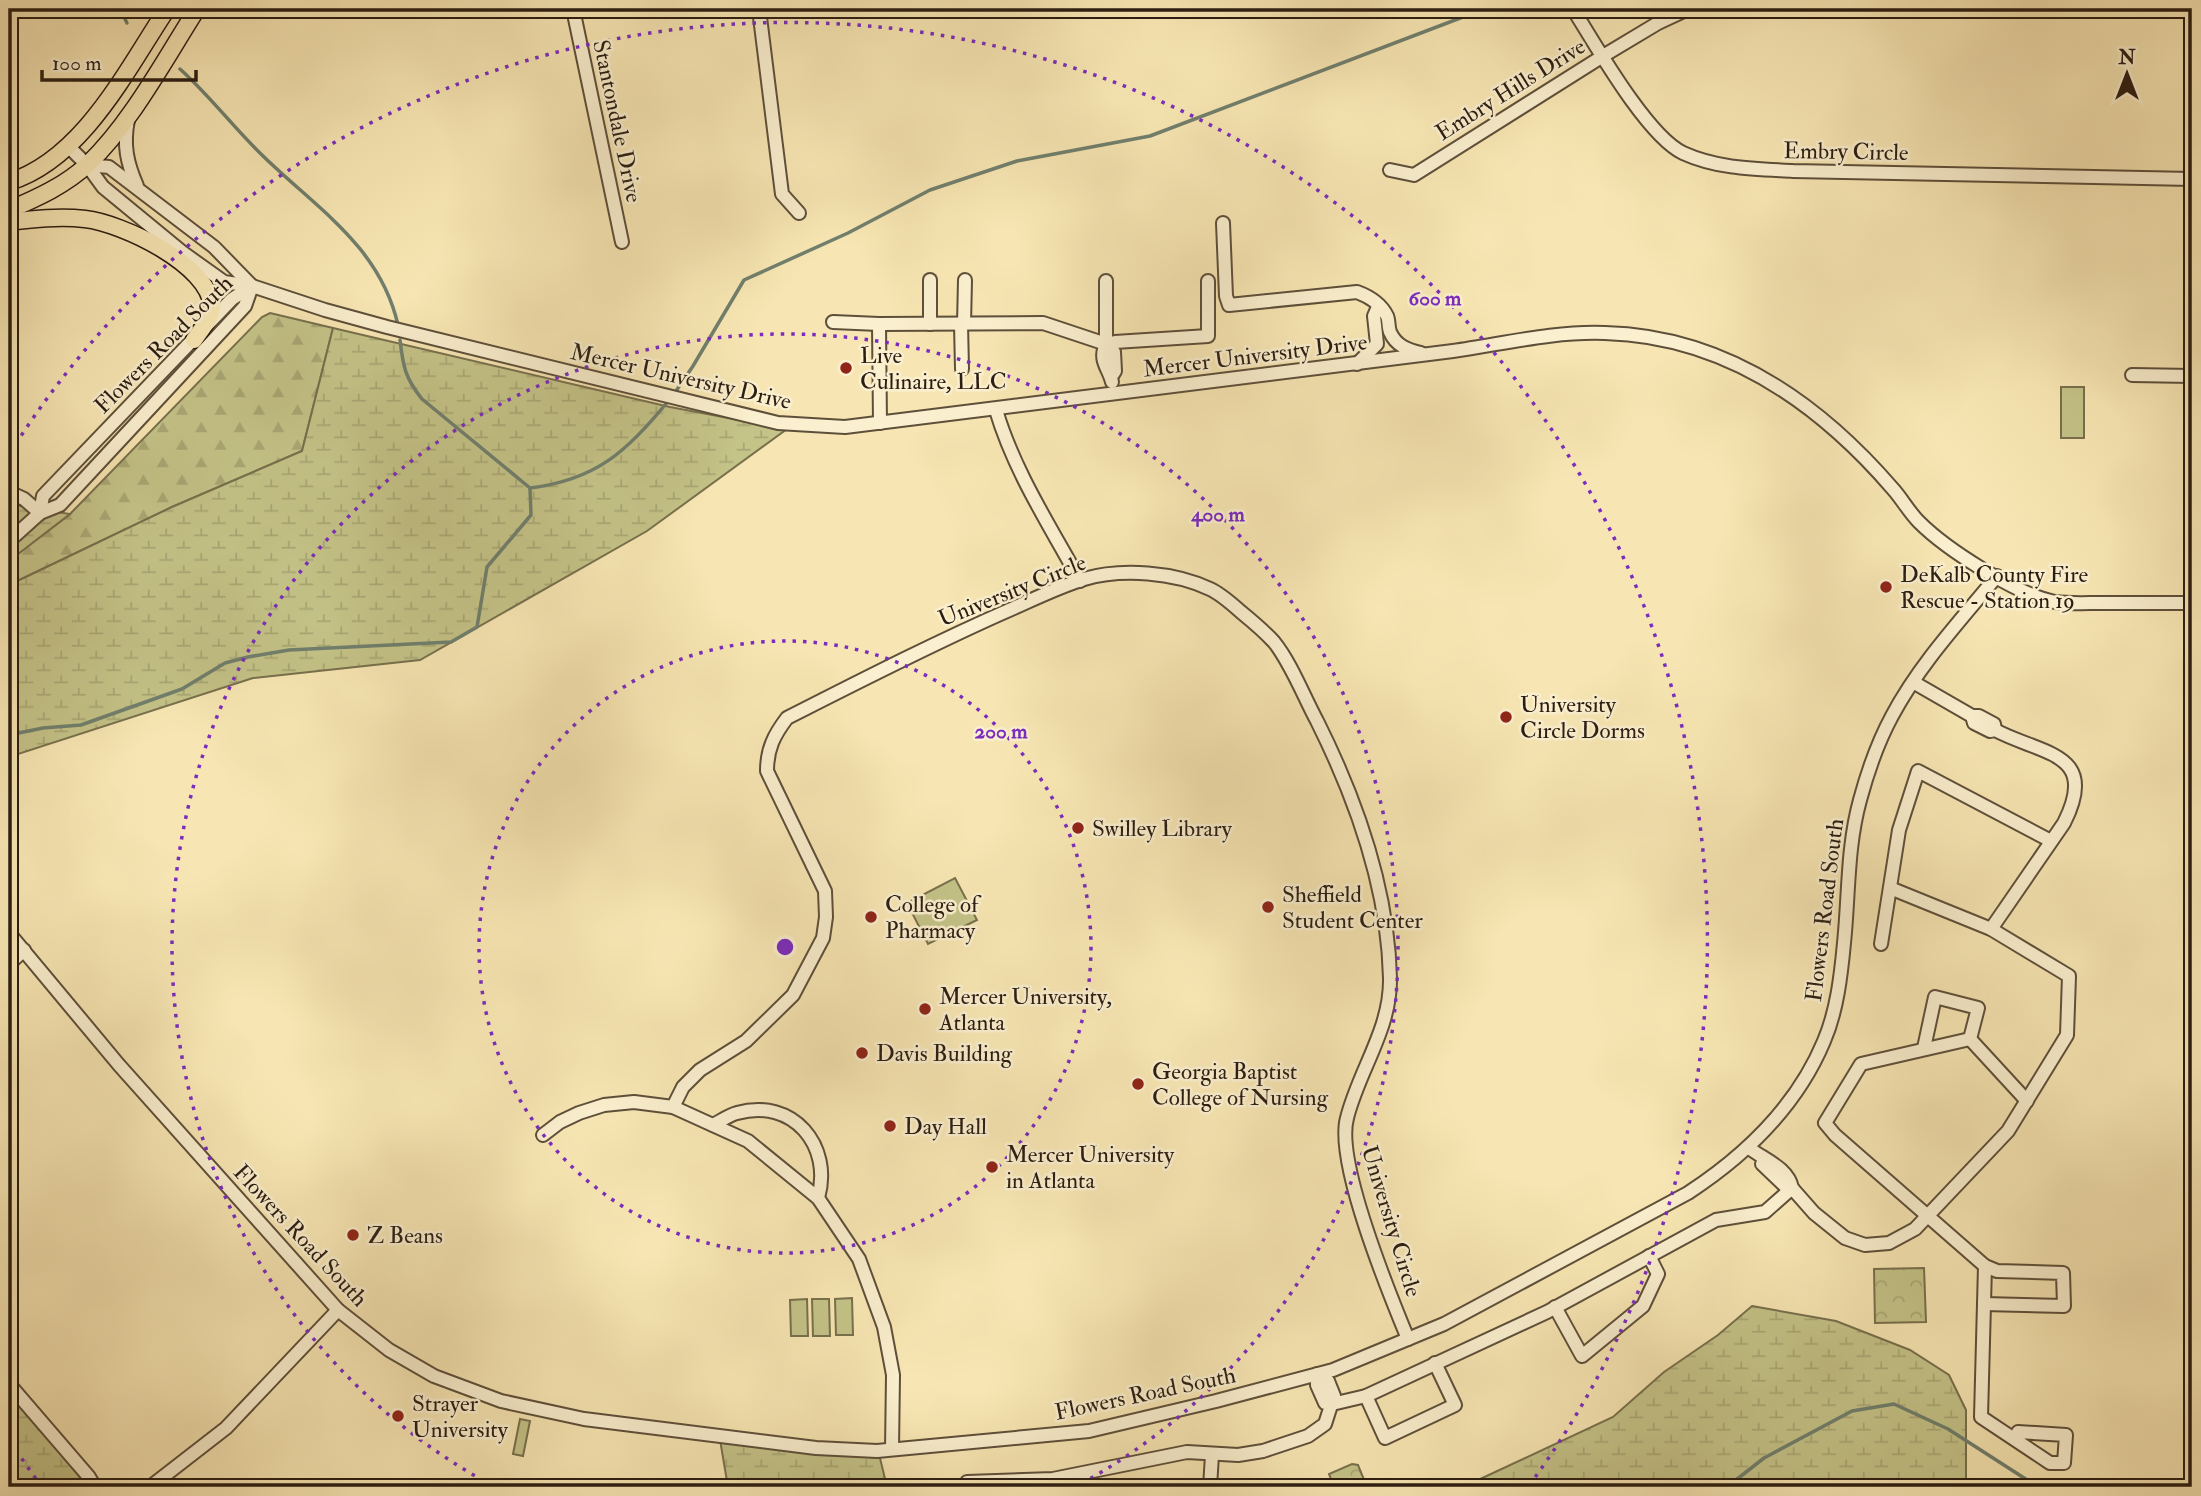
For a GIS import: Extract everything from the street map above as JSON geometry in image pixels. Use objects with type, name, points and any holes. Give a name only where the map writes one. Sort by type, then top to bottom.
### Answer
[{"type":"main road","points":[[9,182],[51,160],[95,118],[167,9]]},
{"type":"main road","points":[[9,210],[46,194],[87,165],[120,128],[197,9]]},
{"type":"main road","points":[[9,222],[52,217],[85,219],[133,232],[159,247],[205,284],[212,304],[211,312],[194,340]]},
{"type":"street","name":"Stantondale Drive","points":[[573,9],[622,242]]},
{"type":"street","points":[[759,9],[782,194],[799,213]]},
{"type":"street","name":"Embry Circle","points":[[1573,9],[1626,92],[1657,130],[1679,151],[1701,160],[1736,169],[2192,179]]},
{"type":"street","name":"Embry Hills Drive","points":[[1390,170],[1413,175],[1603,56],[1658,23],[1688,9]]},
{"type":"street","points":[[129,113],[124,139],[125,153],[139,190]]},
{"type":"street","name":"Mercer University Drive","points":[[68,146],[87,165],[103,187],[196,263],[224,282],[252,285],[325,310],[387,327],[778,423],[845,427],[996,410],[1427,355],[1547,336],[1602,332],[1656,337],[1692,345],[1737,362],[1821,417],[1854,447],[1935,537],[2025,591],[2054,602],[2192,603]]},
{"type":"street","name":"Mercer University Drive","points":[[87,165],[108,166],[214,247],[252,285]]},
{"type":"street","points":[[1223,223],[1226,296],[1229,305],[1357,292],[1371,297],[1386,314],[1395,341],[1407,349],[1427,355]]},
{"type":"street","points":[[930,280],[930,324]]},
{"type":"street","points":[[962,369],[965,280]]},
{"type":"street","points":[[1106,281],[1106,344],[1102,353],[1105,370],[1111,377],[1115,394]]},
{"type":"street","points":[[833,321],[879,324],[1043,323],[1106,344],[1208,336],[1208,281]]},
{"type":"street","name":"Flowers Road South","points":[[40,513],[43,496],[232,299],[252,285]]},
{"type":"street","name":"Flowers Road South","points":[[9,541],[40,513],[60,505],[70,495],[245,306],[252,285]]},
{"type":"street","points":[[1357,364],[1377,344],[1374,316],[1378,307]]},
{"type":"street","points":[[879,324],[880,423]]},
{"type":"street","points":[[1376,336],[1391,334]]},
{"type":"street","points":[[2132,375],[2192,376]]},
{"type":"street","points":[[996,410],[1025,482],[1080,581]]},
{"type":"street","points":[[9,492],[24,499],[40,513]]},
{"type":"street","name":"University Circle","points":[[673,1107],[683,1087],[700,1070],[746,1041],[793,995],[823,938],[826,917],[825,891],[767,771],[767,755],[779,729],[788,718],[961,631],[1080,581],[1116,574],[1153,574],[1193,583],[1211,589],[1275,644],[1335,757],[1364,829],[1380,893],[1389,945],[1390,984],[1384,1026],[1345,1121],[1345,1151],[1380,1272],[1408,1339]]},
{"type":"street","name":"Flowers Road South","points":[[9,933],[121,1068],[338,1310],[389,1350],[434,1376],[500,1401],[584,1419],[816,1448],[877,1451],[1089,1431],[1317,1374],[1444,1324],[1688,1192],[1723,1170],[1748,1147],[1790,1101],[1825,1040],[1840,981],[1849,869],[1860,800],[1891,717],[1936,650],[1997,576]]},
{"type":"street","points":[[1913,682],[1972,716],[1979,716],[1994,724],[1996,730],[2063,758],[2071,767],[2075,779],[2070,810],[1991,929]]},
{"type":"street","points":[[1881,944],[1899,830],[1918,771],[2051,841]]},
{"type":"street","points":[[1748,1147],[1761,1160],[1760,1172],[1845,1238],[1865,1245],[1889,1244],[1915,1229],[2008,1131],[2067,1035],[2069,976],[1991,929],[1890,888]]},
{"type":"street","points":[[9,964],[24,950]]},
{"type":"street","points":[[1924,1048],[1935,997],[1978,1007],[1970,1040]]},
{"type":"street","points":[[1970,1040],[2027,1101]]},
{"type":"street","points":[[1970,1040],[1861,1064],[1825,1123],[1835,1135],[1985,1266],[1997,1271],[2063,1273],[2064,1306],[1984,1304]]},
{"type":"street","points":[[543,1135],[560,1122],[604,1104],[634,1102],[673,1107],[748,1141],[818,1198],[859,1259],[884,1327],[893,1375],[892,1449]]},
{"type":"street","points":[[713,1125],[736,1113],[756,1110],[776,1113],[792,1120],[813,1139],[822,1162],[823,1181],[818,1198]]},
{"type":"street","points":[[1317,1374],[1317,1385],[1325,1403],[1332,1404],[1366,1396],[1555,1307],[1716,1220],[1765,1212],[1788,1192]]},
{"type":"street","points":[[1555,1307],[1582,1356],[1643,1306],[1658,1274],[1649,1256]]},
{"type":"street","points":[[1985,1266],[1981,1417],[2017,1441]]},
{"type":"street","points":[[150,1487],[226,1428],[338,1310]]},
{"type":"street","points":[[1366,1396],[1385,1438],[1455,1405],[1435,1363]]},
{"type":"street","points":[[9,1384],[95,1487]]},
{"type":"street","points":[[967,1487],[967,1482],[1052,1483],[1187,1452],[1238,1455],[1263,1451],[1308,1436],[1325,1424],[1332,1404]]},
{"type":"street","points":[[1210,1487],[1212,1455]]},
{"type":"green space","points":[[270,313],[333,328],[302,451],[172,507],[9,585],[9,560],[70,514],[262,317]]},
{"type":"green space","points":[[333,328],[670,407],[787,429],[647,531],[420,660],[253,678],[9,757],[9,585],[172,507],[302,451]]},
{"type":"green space","points":[[2061,387],[2084,387],[2084,438],[2061,438]]},
{"type":"green space","points":[[9,504],[70,514],[9,561]]},
{"type":"green space","points":[[955,878],[977,920],[928,944],[907,903]]},
{"type":"green space","points":[[1924,1268],[1926,1322],[1875,1323],[1874,1269]]},
{"type":"green space","points":[[852,1298],[853,1335],[836,1335],[835,1299]]},
{"type":"green space","points":[[807,1299],[808,1336],[791,1336],[790,1300]]},
{"type":"green space","points":[[812,1299],[829,1299],[830,1336],[813,1336]]},
{"type":"green space","points":[[1752,1306],[1836,1321],[1910,1350],[1949,1375],[1966,1410],[1966,1479],[1942,1487],[1463,1487],[1613,1417],[1664,1372],[1718,1335]]},
{"type":"green space","points":[[9,1388],[94,1487],[9,1487]]},
{"type":"green space","points":[[520,1419],[530,1421],[523,1456],[513,1454]]},
{"type":"green space","points":[[719,1434],[879,1454],[887,1487],[728,1487]]},
{"type":"green space","points":[[1352,1464],[1358,1465],[1367,1487],[1334,1487],[1329,1474]]},
{"type":"waterway","points":[[120,9],[127,23]]},
{"type":"waterway","points":[[674,394],[744,280],[848,233],[930,190],[1017,161],[1150,136],[1484,9]]},
{"type":"waterway","points":[[180,69],[251,144],[344,230],[377,273],[389,297],[398,325]]},
{"type":"waterway","points":[[9,735],[43,728],[81,725],[182,689],[225,663],[248,657],[289,650],[451,642],[477,627],[487,567],[531,515],[530,488],[422,399],[406,371],[400,340]]},
{"type":"waterway","points":[[530,488],[574,478],[609,460],[639,434],[669,400]]},
{"type":"waterway","points":[[1727,1487],[1764,1458],[1852,1411],[1894,1404],[1948,1429],[2038,1487]]},
{"type":"place","name":"Live Culinaire, LLC","points":[[846,368]]},
{"type":"place","name":"DeKalb County Fire Rescue - Station 19","points":[[1886,587]]},
{"type":"place","name":"University Circle Dorms","points":[[1506,717]]},
{"type":"place","name":"Swilley Library","points":[[1078,828]]},
{"type":"place","name":"Sheffield Student Center","points":[[1268,907]]},
{"type":"place","name":"College of Pharmacy","points":[[871,917]]},
{"type":"place","name":"Mercer University, Atlanta","points":[[925,1009]]},
{"type":"place","name":"Davis Building","points":[[862,1053]]},
{"type":"place","name":"Georgia Baptist College of Nursing","points":[[1138,1084]]},
{"type":"place","name":"Day Hall","points":[[890,1126]]},
{"type":"place","name":"Mercer University in Atlanta","points":[[992,1167]]},
{"type":"place","name":"Z Beans","points":[[353,1235]]},
{"type":"place","name":"Strayer University","points":[[398,1416]]}]
